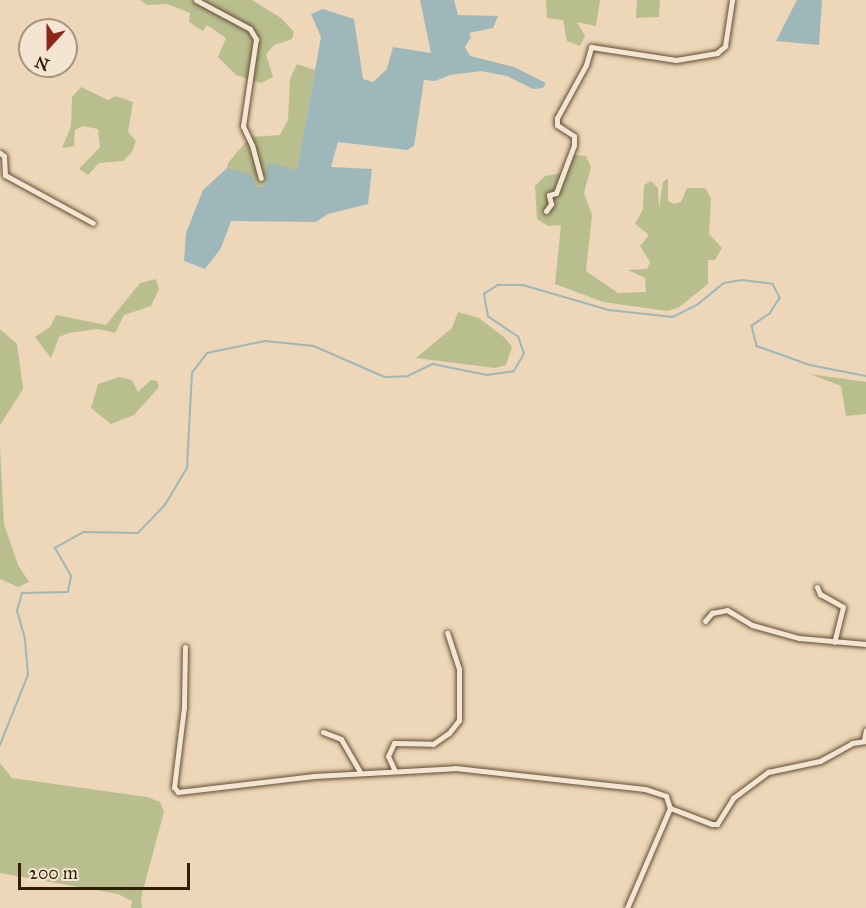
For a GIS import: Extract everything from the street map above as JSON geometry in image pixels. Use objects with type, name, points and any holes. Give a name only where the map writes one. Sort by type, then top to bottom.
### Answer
[{"type":"street","points":[[195,0],[250,29],[256,39],[243,126],[252,145],[261,178]]},
{"type":"street","points":[[546,211],[551,204],[549,195],[556,193],[574,145],[574,136],[557,125],[557,118],[586,65],[591,47],[676,60],[717,53],[725,46],[732,0]]},
{"type":"street","points":[[0,153],[4,156],[5,174],[93,223]]},
{"type":"street","points":[[817,587],[820,594],[843,607],[834,642]]},
{"type":"street","points":[[705,621],[712,613],[727,610],[758,628],[834,642],[866,644]]},
{"type":"street","points":[[394,769],[388,756],[394,743],[433,744],[449,734],[459,720],[459,669],[447,633]]},
{"type":"street","points":[[184,647],[184,707],[175,790],[394,769],[455,768],[624,785],[663,794],[670,808],[717,824],[733,798],[768,772],[820,762],[865,740],[866,730]]},
{"type":"street","points":[[323,732],[341,739],[360,772]]},
{"type":"street","points":[[627,908],[670,808]]},
{"type":"green space","points":[[140,0],[252,0],[281,18],[294,32],[292,39],[274,45],[266,54],[273,77],[261,83],[236,75],[218,57],[226,38],[207,25],[203,31],[189,22],[190,13],[167,4],[147,5]]},
{"type":"green space","points":[[546,0],[600,0],[596,26],[577,22],[585,36],[580,46],[567,41],[563,20],[547,18]]},
{"type":"green space","points":[[637,0],[660,0],[659,17],[636,18]]},
{"type":"green space","points":[[297,64],[315,70],[297,170],[266,186],[255,187],[227,168],[228,163],[250,137],[280,135],[288,120],[290,79]]},
{"type":"green space","points":[[81,87],[108,100],[116,96],[133,102],[128,132],[136,141],[132,152],[123,161],[99,163],[88,175],[79,169],[100,147],[98,129],[82,126],[75,130],[74,146],[62,148],[71,126],[72,97]]},
{"type":"green space","points":[[573,155],[586,156],[591,167],[584,193],[592,215],[586,271],[618,293],[646,292],[645,278],[628,270],[647,269],[650,262],[640,246],[649,235],[635,224],[643,209],[644,185],[651,181],[658,188],[659,208],[663,182],[668,178],[668,201],[674,204],[681,202],[687,188],[705,188],[711,198],[709,234],[722,248],[715,260],[708,260],[708,284],[678,308],[667,311],[603,302],[555,284],[561,225],[548,226],[537,219],[535,186],[545,176],[567,172]]},
{"type":"green space","points":[[156,279],[159,289],[151,306],[124,315],[115,333],[98,329],[69,333],[59,337],[51,358],[35,337],[50,327],[56,315],[106,325],[140,283]]},
{"type":"green space","points":[[458,312],[479,318],[505,338],[512,347],[506,365],[495,368],[416,358],[452,328]]},
{"type":"green space","points":[[0,329],[17,344],[23,389],[0,425]]},
{"type":"green space","points":[[810,374],[866,382],[866,414],[846,416],[841,386]]},
{"type":"green space","points":[[119,377],[132,380],[138,392],[151,380],[157,381],[159,387],[134,415],[111,424],[91,408],[98,384]]},
{"type":"green space","points":[[0,447],[4,524],[18,565],[29,582],[18,587],[0,579]]},
{"type":"green space","points":[[0,763],[12,778],[147,797],[160,802],[164,812],[141,898],[142,908],[131,908],[132,901],[118,894],[0,873]]},
{"type":"water","points":[[420,0],[454,0],[458,15],[498,16],[493,28],[469,33],[471,37],[465,47],[470,56],[514,67],[546,83],[543,88],[533,89],[507,76],[481,71],[450,75],[435,81],[424,80],[414,146],[407,150],[338,142],[331,167],[372,169],[368,204],[328,214],[316,222],[231,221],[221,248],[205,269],[184,261],[186,233],[203,190],[227,168],[251,175],[256,187],[266,186],[267,163],[297,170],[321,37],[311,14],[323,9],[354,19],[363,79],[373,82],[387,69],[393,47],[431,53]]},
{"type":"water","points":[[797,0],[822,0],[819,45],[776,41]]},
{"type":"waterway","points":[[0,745],[28,675],[25,639],[17,611],[22,593],[68,592],[71,576],[55,548],[84,532],[138,533],[165,505],[187,468],[192,373],[207,353],[265,341],[314,346],[385,377],[408,376],[433,364],[487,375],[514,371],[524,354],[518,337],[488,317],[484,294],[498,285],[523,285],[609,310],[673,317],[698,304],[724,283],[742,280],[773,284],[780,298],[770,314],[752,326],[757,346],[810,365],[866,376]]}]
